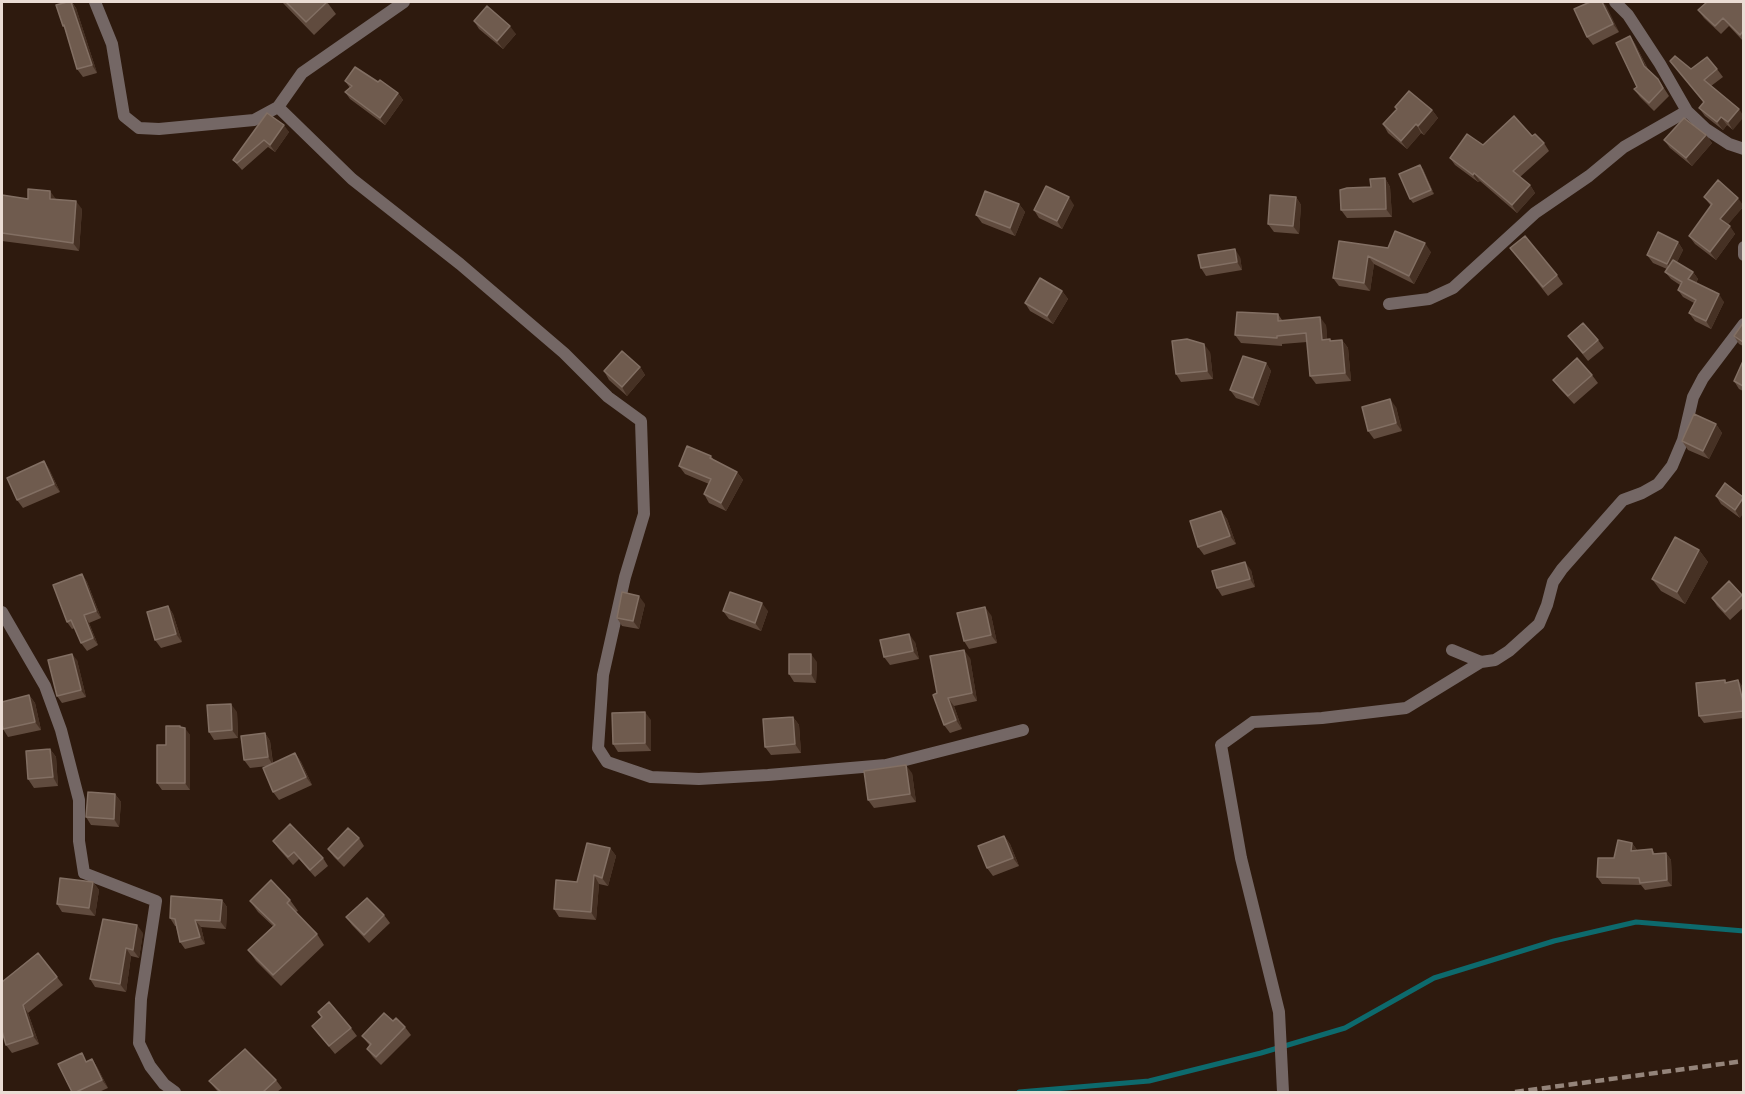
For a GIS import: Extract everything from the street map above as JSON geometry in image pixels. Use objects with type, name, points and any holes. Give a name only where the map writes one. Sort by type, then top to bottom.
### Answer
[{"type":"street","points":[[95,2],[111,44],[124,116],[139,128],[159,129],[254,120],[278,107],[302,73],[404,2]]},
{"type":"street","points":[[1615,2],[1634,24],[1687,111],[1706,129],[1729,144],[1743,149]]},
{"type":"street","points":[[278,107],[352,179],[460,264],[564,353],[608,397],[641,421],[644,514],[625,577],[603,675],[598,748],[607,762],[651,777],[699,778],[791,773],[886,765],[1023,730]]},
{"type":"street","points":[[1389,304],[1429,298],[1453,288],[1535,213],[1589,176],[1624,147],[1687,111]]},
{"type":"street","points":[[1743,247],[1743,255]]},
{"type":"street","points":[[1283,1092],[1279,1012],[1241,858],[1221,745],[1253,722],[1322,718],[1406,708],[1481,662],[1495,660],[1509,651],[1539,624],[1553,582],[1562,569],[1623,500],[1658,484],[1672,466],[1683,440],[1693,397],[1703,378],[1743,324]]},
{"type":"street","points":[[2,612],[45,686],[61,730],[79,801],[78,842],[84,873],[156,901],[141,999],[139,1043],[150,1066],[164,1084],[175,1092]]},
{"type":"street","points":[[1452,650],[1481,662]]},
{"type":"building","points":[[71,2],[92,65],[77,69],[56,5]]},
{"type":"building","points":[[286,2],[327,2],[306,22]]},
{"type":"building","points":[[1590,2],[1602,2],[1613,24],[1587,37],[1574,9]]},
{"type":"building","points":[[1707,2],[1743,2],[1743,31],[1740,35],[1723,18],[1715,26],[1698,10]]},
{"type":"building","points":[[487,6],[510,26],[497,41],[474,21]]},
{"type":"building","points":[[1630,36],[1644,66],[1658,79],[1663,88],[1649,103],[1634,89],[1637,87],[1616,43]]},
{"type":"building","points":[[1675,56],[1691,69],[1707,57],[1717,69],[1704,80],[1739,109],[1728,122],[1721,117],[1717,122],[1699,108],[1704,102],[1670,61]]},
{"type":"building","points":[[355,67],[378,82],[380,80],[398,93],[380,118],[345,92],[352,86],[345,81]]},
{"type":"building","points":[[1409,91],[1432,110],[1401,141],[1383,124]]},
{"type":"building","points":[[267,113],[284,125],[270,145],[264,140],[237,163],[233,160]]},
{"type":"building","points":[[1514,116],[1532,136],[1535,134],[1544,143],[1513,171],[1530,185],[1512,205],[1474,173],[1473,175],[1450,158],[1467,134],[1483,145]]},
{"type":"building","points":[[1684,118],[1706,135],[1686,158],[1664,140]]},
{"type":"building","points":[[1420,165],[1431,190],[1410,199],[1399,174]]},
{"type":"building","points":[[1385,178],[1386,209],[1341,210],[1340,190],[1371,187],[1370,179]]},
{"type":"building","points":[[1718,180],[1738,198],[1720,219],[1730,226],[1710,252],[1689,236],[1712,204],[1704,197]]},
{"type":"building","points":[[1046,186],[1069,197],[1057,221],[1034,210]]},
{"type":"building","points":[[28,189],[50,191],[50,199],[76,201],[73,243],[2,233],[2,195],[28,199]]},
{"type":"building","points":[[985,191],[1019,204],[1010,228],[976,215]]},
{"type":"building","points":[[1270,195],[1296,197],[1293,226],[1268,224]]},
{"type":"building","points":[[1395,231],[1425,243],[1409,276],[1368,256],[1364,283],[1333,278],[1339,241],[1388,248]]},
{"type":"building","points":[[1658,232],[1678,242],[1667,264],[1647,255]]},
{"type":"building","points":[[1525,236],[1557,275],[1543,287],[1510,248]]},
{"type":"building","points":[[1235,249],[1237,262],[1201,268],[1198,255]]},
{"type":"building","points":[[1673,260],[1693,272],[1688,279],[1719,294],[1706,321],[1689,313],[1696,300],[1678,290],[1682,282],[1665,272]]},
{"type":"building","points":[[1040,278],[1062,291],[1047,316],[1025,303]]},
{"type":"building","points":[[1237,312],[1278,314],[1278,321],[1320,317],[1322,340],[1342,340],[1345,373],[1310,376],[1306,333],[1277,336],[1277,338],[1235,335]]},
{"type":"building","points":[[1583,323],[1598,340],[1583,353],[1568,336]]},
{"type":"building","points":[[1743,323],[1743,342],[1734,336]]},
{"type":"building","points":[[1187,339],[1204,344],[1207,371],[1176,374],[1172,341]]},
{"type":"building","points":[[622,351],[640,367],[622,387],[604,371]]},
{"type":"building","points":[[1243,356],[1266,363],[1253,398],[1230,390]]},
{"type":"building","points":[[1577,358],[1592,375],[1568,396],[1553,380]]},
{"type":"building","points":[[1743,361],[1743,386],[1734,381]]},
{"type":"building","points":[[1390,399],[1396,423],[1368,431],[1362,407]]},
{"type":"building","points":[[1694,414],[1716,424],[1703,451],[1682,441]]},
{"type":"building","points":[[687,446],[711,456],[710,458],[737,472],[721,503],[704,494],[711,479],[679,466]]},
{"type":"building","points":[[44,461],[54,484],[17,500],[7,478]]},
{"type":"building","points":[[1725,483],[1743,497],[1735,510],[1716,496]]},
{"type":"building","points":[[1221,511],[1230,536],[1198,547],[1190,521]]},
{"type":"building","points":[[1675,537],[1699,550],[1677,592],[1652,579]]},
{"type":"building","points":[[1245,562],[1250,579],[1217,588],[1212,571]]},
{"type":"building","points":[[82,574],[96,611],[84,615],[93,638],[81,643],[71,620],[67,622],[53,585]]},
{"type":"building","points":[[1729,581],[1742,595],[1725,612],[1712,598]]},
{"type":"building","points":[[622,592],[639,596],[633,621],[617,618]]},
{"type":"building","points":[[730,592],[762,603],[755,623],[723,611]]},
{"type":"building","points":[[168,606],[176,634],[155,640],[147,612]]},
{"type":"building","points":[[985,607],[991,635],[964,641],[957,613]]},
{"type":"building","points":[[909,634],[913,651],[884,657],[880,640]]},
{"type":"building","points":[[964,650],[972,693],[948,698],[956,720],[944,725],[933,695],[937,693],[930,656]]},
{"type":"building","points":[[72,654],[81,690],[57,696],[48,660]]},
{"type":"building","points":[[789,654],[811,654],[811,674],[789,674]]},
{"type":"building","points":[[1725,680],[1725,683],[1738,680],[1743,711],[1699,716],[1696,683]]},
{"type":"building","points":[[29,695],[35,722],[3,729],[2,702]]},
{"type":"building","points":[[231,704],[232,730],[209,732],[207,705]]},
{"type":"building","points":[[645,712],[645,743],[613,744],[612,713]]},
{"type":"building","points":[[793,717],[795,744],[765,747],[763,719]]},
{"type":"building","points":[[166,726],[185,728],[185,783],[157,783],[157,745],[166,745]]},
{"type":"building","points":[[265,733],[268,757],[244,760],[241,736]]},
{"type":"building","points":[[50,749],[53,777],[28,779],[26,751]]},
{"type":"building","points":[[295,753],[306,777],[273,792],[263,768]]},
{"type":"building","points":[[906,765],[910,794],[868,800],[864,771]]},
{"type":"building","points":[[88,792],[115,794],[114,819],[86,817]]},
{"type":"building","points":[[290,824],[323,858],[310,870],[294,852],[288,857],[273,841]]},
{"type":"building","points":[[348,828],[359,838],[338,859],[328,849]]},
{"type":"building","points":[[1004,836],[1013,858],[987,868],[978,846]]},
{"type":"building","points":[[1618,840],[1632,843],[1631,851],[1652,849],[1653,854],[1666,853],[1667,880],[1640,883],[1639,878],[1597,877],[1598,858],[1614,858]]},
{"type":"building","points":[[587,843],[610,848],[602,878],[594,875],[591,912],[554,909],[556,880],[577,882]]},
{"type":"building","points":[[60,878],[93,882],[89,908],[57,904]]},
{"type":"building","points":[[271,880],[290,900],[287,903],[317,934],[273,975],[248,950],[275,925],[250,901]]},
{"type":"building","points":[[171,896],[222,900],[220,921],[195,920],[200,937],[180,942],[175,919],[170,918]]},
{"type":"building","points":[[367,898],[384,915],[364,935],[346,917]]},
{"type":"building","points":[[103,919],[137,925],[133,950],[126,948],[120,984],[90,979]]},
{"type":"building","points":[[38,953],[57,977],[23,1005],[33,1036],[6,1045],[2,1031],[2,982]]},
{"type":"building","points":[[329,1002],[351,1028],[329,1046],[312,1026],[322,1017],[318,1012]]},
{"type":"building","points":[[384,1013],[393,1021],[396,1018],[405,1027],[376,1057],[367,1049],[371,1044],[362,1036]]},
{"type":"building","points":[[245,1049],[276,1080],[263,1092],[221,1092],[209,1081]]},
{"type":"building","points":[[82,1053],[86,1062],[92,1059],[102,1080],[72,1092],[58,1064]]},
{"type":"waterway","points":[[1019,1092],[1149,1081],[1261,1053],[1345,1028],[1434,978],[1554,941],[1636,922],[1744,931]]},
{"type":"railway","points":[[1515,1092],[1744,1061]]}]
